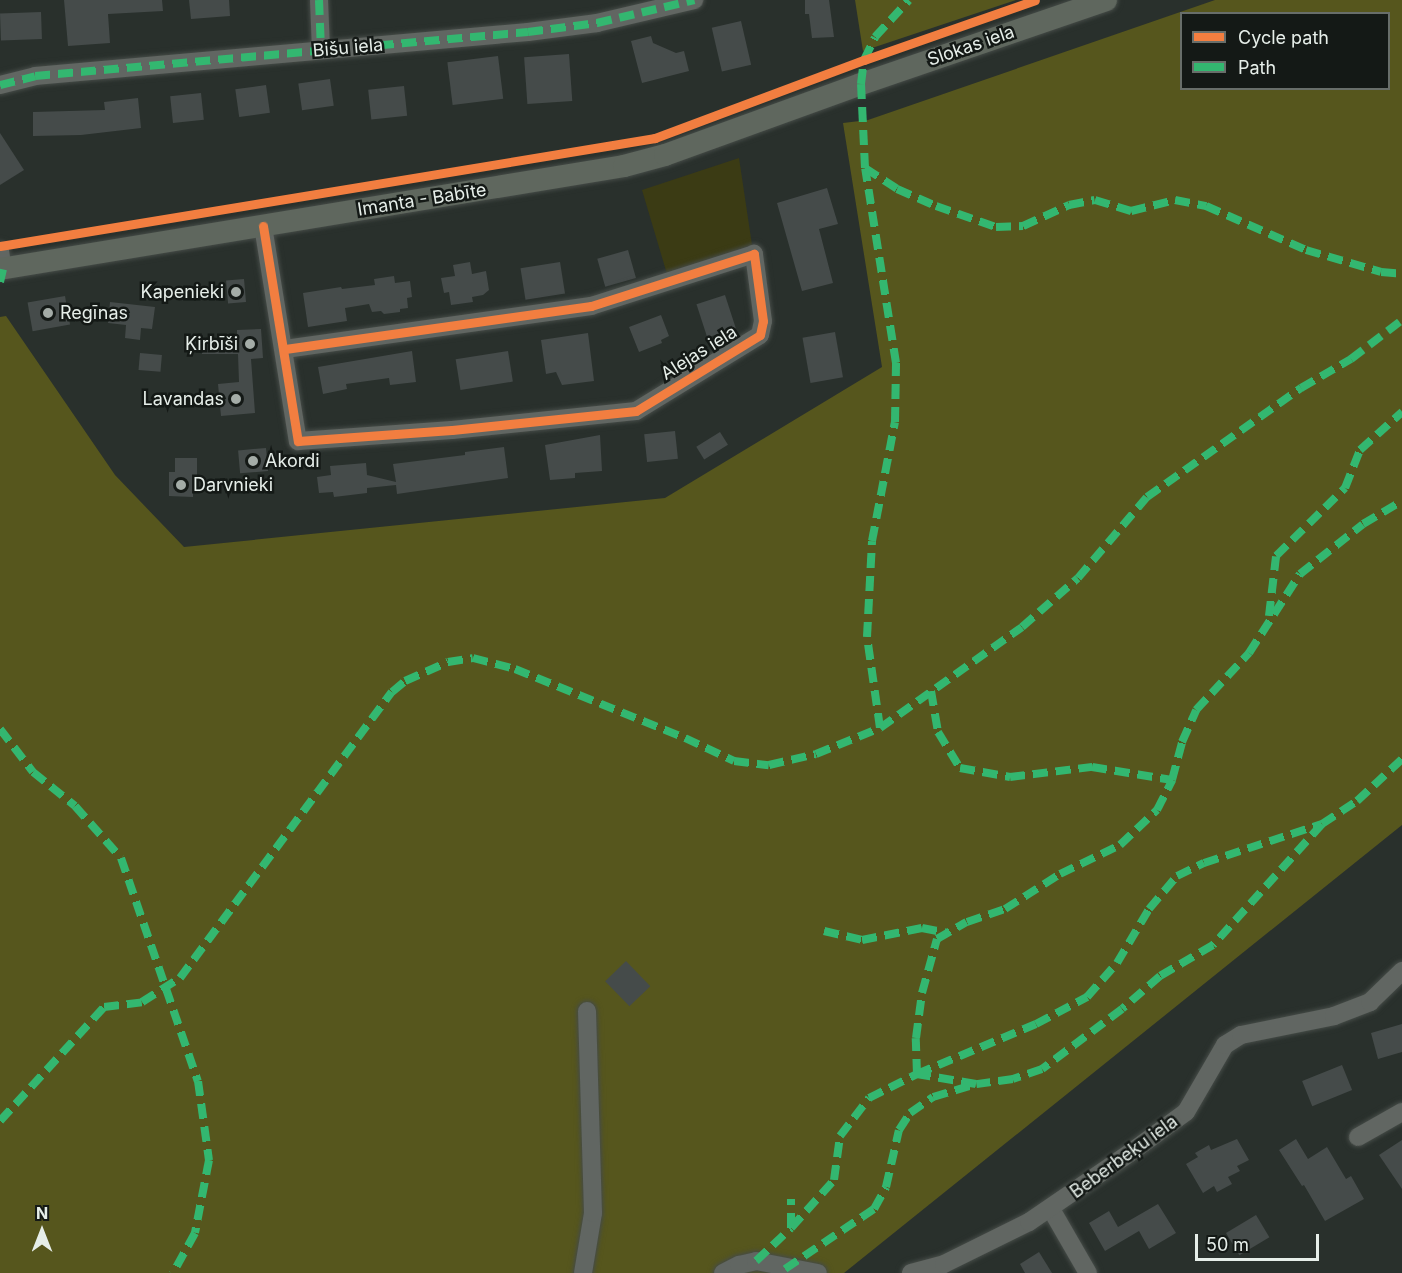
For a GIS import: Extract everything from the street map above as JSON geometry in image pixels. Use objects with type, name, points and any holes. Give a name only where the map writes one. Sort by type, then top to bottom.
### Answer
[{"type":"main road","name":"Slokas iela","points":[[835,93],[1106,0]]},
{"type":"main road","name":"Imanta - Babīte","points":[[1,263],[263,226],[624,166],[665,155],[835,93]]},
{"type":"street","points":[[320,0],[321,50]]},
{"type":"street","name":"Bišu iela","points":[[0,85],[35,76],[539,31],[597,23],[694,0]]},
{"type":"street","points":[[263,226],[285,349]]},
{"type":"street","name":"Alejas iela","points":[[754,254],[763,321],[760,335],[636,411],[452,430],[298,441],[285,349],[591,306],[754,254]]},
{"type":"street","name":"Beberbeķu iela","points":[[911,1273],[946,1268],[1050,1209],[1186,1112],[1225,1045],[1241,1035],[1334,1016],[1370,1002],[1400,979]]},
{"type":"street","points":[[582,1273],[593,1213],[587,1011]]},
{"type":"street","points":[[1358,1137],[1402,1112]]},
{"type":"street","points":[[1050,1209],[1088,1273]]},
{"type":"street","points":[[723,1273],[756,1261],[808,1272]]},
{"type":"shaded area","points":[[855,0],[1016,0],[863,51]]},
{"type":"shaded area","points":[[1215,0],[1402,0],[1402,825],[844,1273],[0,1273],[0,317],[6,316],[115,475],[184,547],[665,498],[882,367],[843,123],[868,120],[1180,12],[1180,90],[1390,90],[1390,12],[1180,12]]},
{"type":"shaded area","points":[[739,158],[752,245],[667,274],[642,190]]},
{"type":"building","points":[[64,0],[162,0],[163,11],[108,14],[110,43],[68,46]]},
{"type":"building","points":[[189,0],[229,0],[230,16],[191,19]]},
{"type":"building","points":[[805,0],[829,0],[834,37],[812,38],[809,14],[805,14]]},
{"type":"building","points":[[41,12],[42,39],[1,40],[0,13]]},
{"type":"building","points":[[741,21],[751,65],[722,72],[712,28]]},
{"type":"building","points":[[651,36],[653,43],[676,53],[684,51],[689,71],[642,83],[631,41]]},
{"type":"building","points":[[569,54],[572,101],[527,104],[524,57]]},
{"type":"building","points":[[498,56],[503,99],[453,105],[447,62]]},
{"type":"building","points":[[330,79],[334,106],[302,110],[298,83]]},
{"type":"building","points":[[266,85],[270,113],[239,117],[235,89]]},
{"type":"building","points":[[404,86],[407,116],[371,120],[368,90]]},
{"type":"building","points":[[201,93],[204,120],[173,123],[170,96]]},
{"type":"building","points":[[138,98],[141,128],[81,135],[33,136],[33,112],[105,110],[104,102]]},
{"type":"building","points":[[0,133],[24,170],[0,185]]},
{"type":"building","points":[[827,188],[838,224],[819,229],[833,283],[802,291],[777,203]]},
{"type":"building","points":[[628,250],[636,278],[605,287],[597,259]]},
{"type":"building","points":[[470,262],[472,274],[486,271],[489,290],[483,295],[472,297],[473,302],[451,305],[449,292],[444,293],[441,278],[455,276],[453,265]]},
{"type":"building","points":[[560,262],[565,294],[525,300],[520,268]]},
{"type":"building","points":[[394,276],[395,283],[410,281],[412,297],[407,298],[408,308],[400,309],[400,312],[384,314],[381,311],[372,312],[369,304],[345,308],[347,321],[308,327],[303,293],[375,285],[374,279]]},
{"type":"building","name":"Kapenieki","points":[[244,279],[246,302],[228,303],[226,281]]},
{"type":"building","points":[[725,295],[736,328],[707,338],[696,304]]},
{"type":"building","name":"Regīnas","points":[[65,296],[70,325],[33,331],[28,303]]},
{"type":"building","points":[[110,302],[155,307],[152,329],[141,328],[140,340],[125,338],[126,325],[108,323]]},
{"type":"building","points":[[661,315],[669,336],[661,340],[662,343],[639,352],[629,327]]},
{"type":"building","points":[[261,329],[263,358],[251,359],[255,413],[221,416],[218,384],[239,382],[238,354],[202,354],[202,340],[237,340],[237,330]]},
{"type":"building","points":[[835,332],[843,377],[810,383],[803,338]]},
{"type":"building","points":[[588,333],[594,381],[562,385],[556,372],[546,374],[541,340]]},
{"type":"building","points":[[412,351],[416,382],[390,385],[389,378],[346,384],[347,389],[323,394],[318,367]]},
{"type":"building","points":[[508,351],[513,382],[461,390],[456,359]]},
{"type":"building","points":[[140,353],[162,355],[160,372],[139,370]]},
{"type":"building","points":[[675,431],[678,459],[647,462],[644,434]]},
{"type":"building","points":[[720,432],[728,445],[704,460],[696,447]]},
{"type":"building","points":[[600,435],[602,471],[575,473],[575,478],[550,480],[545,445]]},
{"type":"building","points":[[504,447],[508,478],[397,494],[396,485],[367,488],[367,493],[334,497],[333,492],[319,493],[317,477],[331,475],[330,466],[366,463],[367,475],[396,482],[393,464],[465,455],[465,452]]},
{"type":"building","name":"Akordi","points":[[266,448],[268,471],[240,473],[238,450]]},
{"type":"building","name":"Darvnieki","points":[[175,458],[197,458],[197,475],[193,475],[193,497],[169,496],[169,472],[175,472]]},
{"type":"building","points":[[626,961],[650,986],[629,1006],[605,981]]},
{"type":"building","points":[[1402,1024],[1402,1052],[1378,1059],[1371,1033]]},
{"type":"building","points":[[1342,1065],[1352,1090],[1312,1106],[1302,1081]]},
{"type":"building","points":[[1237,1139],[1249,1160],[1237,1166],[1240,1171],[1228,1177],[1232,1184],[1217,1192],[1214,1186],[1203,1193],[1186,1164],[1198,1157],[1195,1153],[1209,1145],[1211,1150]]},
{"type":"building","points":[[1296,1139],[1308,1159],[1327,1147],[1346,1179],[1351,1176],[1364,1199],[1325,1221],[1304,1185],[1302,1186],[1279,1150]]},
{"type":"building","points":[[1402,1140],[1402,1189],[1379,1155]]},
{"type":"building","points":[[1158,1204],[1176,1233],[1149,1249],[1139,1231],[1105,1251],[1089,1223],[1109,1211],[1118,1227]]},
{"type":"building","points":[[1256,1215],[1269,1237],[1239,1255],[1226,1233]]},
{"type":"building","points":[[1039,1252],[1052,1273],[1025,1273],[1020,1264]]},
{"type":"marked path","points":[[319,0],[321,50]]},
{"type":"marked path","points":[[0,85],[35,76],[528,32],[597,23],[694,0]]},
{"type":"marked path","points":[[880,728],[867,637],[872,541],[895,422],[896,363],[865,168],[861,84],[864,60],[875,37],[909,0]]},
{"type":"marked path","points":[[865,168],[897,189],[936,206],[996,227],[1023,226],[1069,205],[1095,200],[1131,211],[1175,200],[1206,206],[1306,250],[1381,272],[1402,274]]},
{"type":"marked path","points":[[0,282],[3,269]]},
{"type":"marked path","points":[[0,1121],[104,1007],[142,1002],[180,978],[392,692],[405,681],[448,662],[473,658],[515,669],[685,738],[734,761],[769,765],[816,754],[880,728],[1022,627],[1078,578],[1147,497],[1301,388],[1351,359],[1402,320]]},
{"type":"marked path","points":[[1269,616],[1276,556],[1345,488],[1360,450],[1402,412]]},
{"type":"marked path","points":[[1322,824],[1213,945],[1160,976],[1122,1009],[1042,1069],[1013,1079],[976,1084],[917,1074],[916,1038],[922,993],[937,939],[967,922],[1005,909],[1060,874],[1120,845],[1157,810],[1172,780],[1182,742],[1196,710],[1249,653],[1300,574],[1363,524],[1402,501]]},
{"type":"marked path","points":[[931,691],[938,732],[960,768],[1010,777],[1092,767],[1172,780]]},
{"type":"marked path","points":[[0,729],[33,772],[75,806],[121,858],[198,1081],[209,1160],[195,1233],[173,1273]]},
{"type":"marked path","points":[[791,1228],[834,1180],[840,1136],[869,1098],[917,1074],[1036,1024],[1087,997],[1117,963],[1149,909],[1177,876],[1204,863],[1322,824],[1357,801],[1402,759]]},
{"type":"marked path","points":[[824,931],[862,940],[922,928],[948,933]]},
{"type":"marked path","points":[[785,1269],[874,1209],[886,1187],[899,1130],[910,1113],[933,1097],[973,1085]]},
{"type":"marked path","points":[[756,1261],[791,1228],[791,1199]]},
{"type":"cycle path","points":[[0,246],[655,138],[864,60],[1035,0]]},
{"type":"cycle path","points":[[263,226],[298,441],[452,430],[636,411],[760,335],[763,321],[754,254],[591,306],[285,349]]},
{"type":"place","name":"Kapenieki","points":[[236,292]]},
{"type":"place","name":"Regīnas","points":[[48,313]]},
{"type":"place","name":"Ķirbīši","points":[[250,344]]},
{"type":"place","name":"Lavandas","points":[[236,399]]},
{"type":"place","name":"Akordi","points":[[253,461]]},
{"type":"place","name":"Darvnieki","points":[[181,485]]}]
